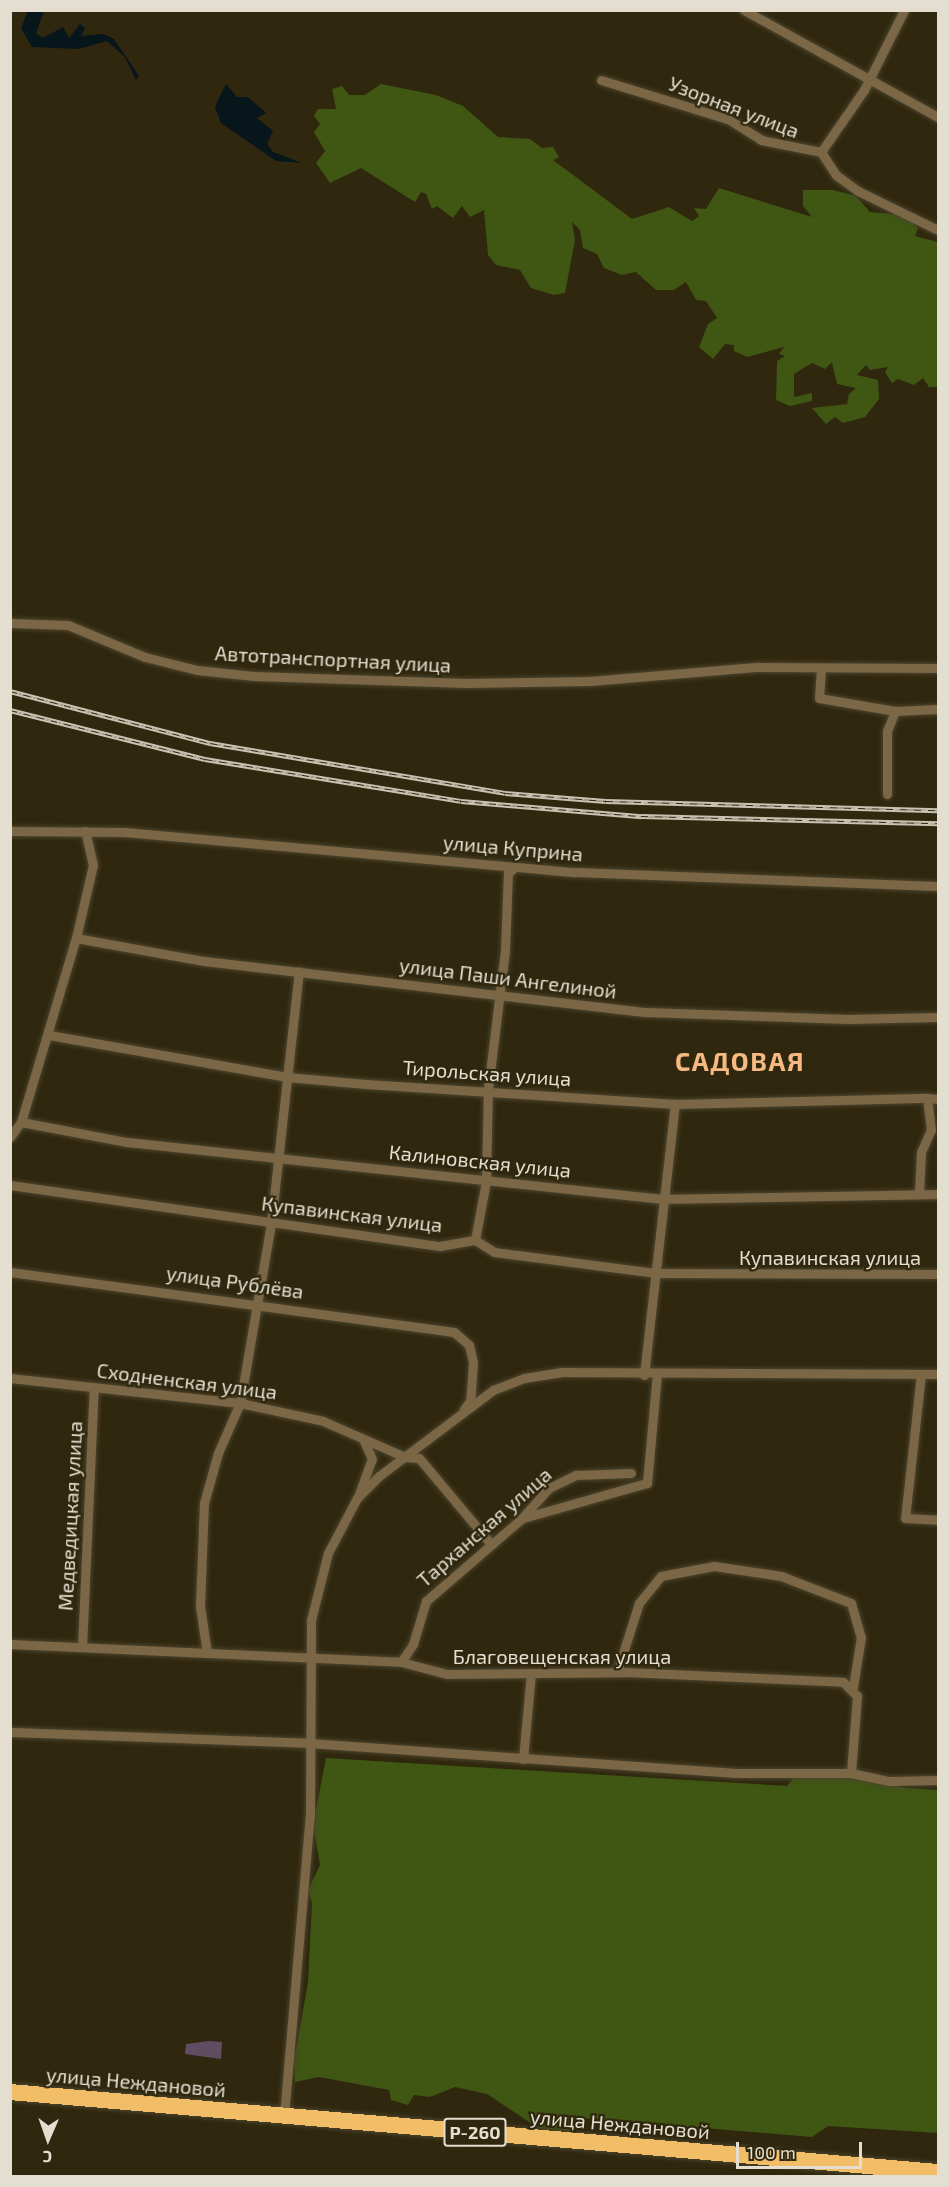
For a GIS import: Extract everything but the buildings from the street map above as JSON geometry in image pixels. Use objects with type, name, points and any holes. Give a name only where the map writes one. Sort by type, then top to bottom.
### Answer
[{"type":"highway","name":"улица Неждановой","points":[[10,2092],[939,2172]]},
{"type":"street","points":[[744,10],[939,117]]},
{"type":"street","points":[[821,152],[870,79],[904,10]]},
{"type":"street","name":"Узорная улица","points":[[601,80],[728,119],[761,140],[821,152],[836,175],[858,191],[939,230]]},
{"type":"street","name":"Автотранспортная улица","points":[[10,623],[68,625],[146,657],[197,670],[254,676],[468,683],[590,681],[758,667],[939,668]]},
{"type":"street","points":[[821,669],[819,698],[895,711],[939,708]]},
{"type":"street","points":[[887,794],[887,731],[895,711]]},
{"type":"street","name":"улица Куприна","points":[[10,831],[85,831],[515,867],[939,886]]},
{"type":"street","points":[[10,1137],[21,1122],[49,1035],[60,981],[76,938],[93,865],[85,831]]},
{"type":"street","points":[[475,1240],[486,1181],[488,1089],[500,995],[508,873],[515,867]]},
{"type":"street","name":"улица Паши Ангелиной","points":[[76,938],[299,972],[646,1012],[848,1020],[939,1017]]},
{"type":"street","points":[[207,1653],[200,1606],[204,1503],[218,1453],[240,1403],[271,1224],[299,972]]},
{"type":"street","name":"Тирольская улица","points":[[49,1035],[287,1077],[488,1089],[675,1104],[939,1099]]},
{"type":"street","points":[[919,1193],[921,1152],[931,1130],[927,1098]]},
{"type":"street","points":[[644,1375],[675,1104]]},
{"type":"street","name":"Калиновская улица","points":[[21,1122],[127,1142],[278,1156],[663,1199],[939,1194]]},
{"type":"street","name":"Купавинская улица","points":[[10,1185],[271,1224],[440,1246],[475,1240],[494,1252],[655,1273],[939,1274]]},
{"type":"street","name":"улица Рублёва","points":[[10,1272],[257,1302],[454,1332],[469,1345],[473,1362],[470,1401],[460,1415]]},
{"type":"street","points":[[521,1519],[545,1509],[647,1483],[657,1374]]},
{"type":"street","points":[[921,1374],[905,1518],[939,1520]]},
{"type":"street","points":[[357,1498],[405,1457],[493,1390],[538,1376],[939,1374]]},
{"type":"street","name":"Сходненская улица","points":[[10,1378],[240,1403],[323,1420],[364,1441],[405,1457],[419,1458],[491,1544]]},
{"type":"street","name":"Медведицкая улица","points":[[82,1647],[94,1387]]},
{"type":"street","points":[[284,2116],[307,1868],[311,1620],[321,1573],[357,1498],[372,1459],[364,1441]]},
{"type":"street","name":"Тарханская улица","points":[[401,1662],[413,1644],[426,1601],[521,1519],[537,1500],[562,1479],[576,1475],[631,1473]]},
{"type":"street","points":[[537,1500],[545,1509]]},
{"type":"street","points":[[617,1672],[639,1603],[661,1576],[714,1566],[781,1576],[851,1603],[861,1636],[855,1691],[851,1773]]},
{"type":"street","name":"Благовещенская улица","points":[[10,1644],[401,1662],[447,1674],[617,1672],[843,1682],[855,1691]]},
{"type":"street","points":[[523,1759],[531,1673]]},
{"type":"street","points":[[10,1732],[309,1743],[733,1773],[851,1773],[889,1782],[939,1780]]},
{"type":"green space","points":[[381,84],[436,95],[463,106],[498,137],[530,139],[542,148],[553,147],[559,157],[553,160],[632,219],[669,207],[692,221],[699,216],[694,208],[706,209],[719,188],[812,217],[803,206],[803,190],[833,190],[856,196],[870,212],[904,215],[918,228],[915,236],[938,242],[938,387],[929,387],[923,378],[914,385],[898,379],[892,383],[885,372],[888,367],[870,370],[866,365],[857,375],[878,380],[879,399],[865,417],[843,423],[835,417],[826,424],[812,408],[847,404],[849,394],[856,388],[837,384],[832,362],[825,369],[812,363],[794,374],[794,397],[812,393],[812,401],[790,406],[776,400],[777,361],[785,356],[779,354],[784,347],[747,357],[734,351],[734,345],[725,344],[713,359],[699,347],[708,324],[717,318],[706,301],[696,300],[686,282],[674,290],[656,290],[636,272],[622,275],[604,268],[597,254],[583,248],[580,230],[572,222],[575,240],[565,293],[554,295],[531,288],[520,270],[496,265],[488,255],[484,210],[470,217],[462,206],[453,218],[437,206],[432,209],[426,194],[421,192],[415,202],[361,168],[330,183],[316,163],[325,151],[314,132],[320,124],[314,116],[318,109],[336,109],[332,89],[342,86],[349,95],[365,95]]},
{"type":"green space","points":[[326,1758],[787,1786],[794,1778],[862,1778],[906,1788],[938,1790],[938,2133],[828,2126],[812,2137],[583,2118],[569,2131],[538,2128],[487,2094],[455,2087],[430,2097],[414,2095],[408,2105],[391,2100],[389,2090],[319,2077],[295,2082],[294,2061],[308,1982],[312,1903],[308,1890],[320,1865],[313,1825]]},
{"type":"shaded area","points":[[28,11],[44,11],[36,33],[43,38],[63,27],[69,38],[80,24],[85,28],[81,36],[103,34],[114,39],[139,76],[136,80],[125,57],[107,41],[79,49],[32,47],[21,28]]},
{"type":"shaded area","points":[[226,84],[237,97],[248,97],[266,113],[257,118],[273,131],[267,144],[273,152],[302,163],[276,161],[221,123],[215,107]]},
{"type":"railway","points":[[10,691],[210,743],[505,793],[606,801],[938,810]]},
{"type":"railway","points":[[10,710],[205,759],[461,801],[641,816],[938,823]]},
{"type":"district","name":"САДОВАЯ","points":[[740,1061]]}]
